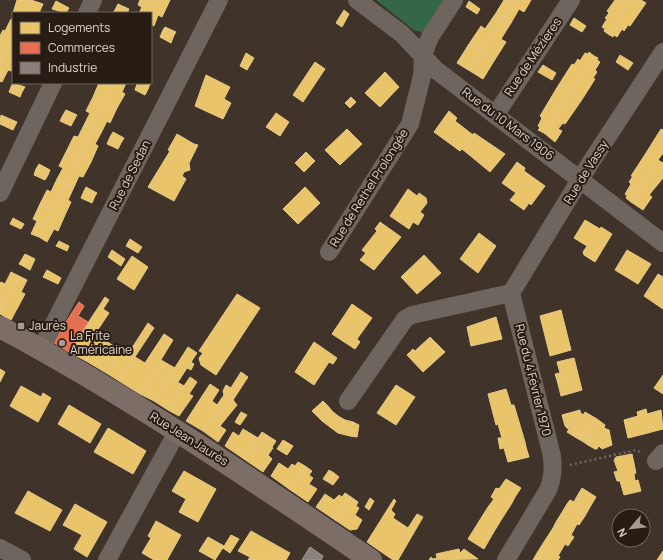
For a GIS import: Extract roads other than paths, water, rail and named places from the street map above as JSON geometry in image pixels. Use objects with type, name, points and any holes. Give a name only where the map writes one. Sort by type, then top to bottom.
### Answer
[{"type":"street","points":[[87,12],[93,0]]},
{"type":"street","name":"Rue de Sedan","points":[[41,349],[219,0]]},
{"type":"street","name":"Rue du 10 Mars 1906","points":[[357,0],[402,34],[436,70],[496,114],[663,243]]},
{"type":"street","name":"Rue de Rethel Prolongée","points":[[329,252],[410,124],[422,76],[423,55],[430,37],[454,0]]},
{"type":"street","name":"Rue de Mézieres","points":[[496,114],[571,0]]},
{"type":"street","name":"Rue de Vassy","points":[[511,293],[580,179],[663,52]]},
{"type":"street","points":[[0,193],[53,84]]},
{"type":"street","points":[[348,401],[404,319],[412,315],[511,293]]},
{"type":"street","name":"Rue du 4 Février 1970","points":[[506,560],[548,490],[552,480],[553,468],[552,456],[511,293]]},
{"type":"street","name":"Rue Jean Jaurès","points":[[0,327],[115,392],[224,460],[371,560]]},
{"type":"street","points":[[107,560],[177,432]]},
{"type":"street","points":[[0,548],[22,560]]},
{"type":"place","name":"Jaurès","points":[[21,326]]},
{"type":"place","name":"La Frite Américaine","points":[[62,343]]}]
